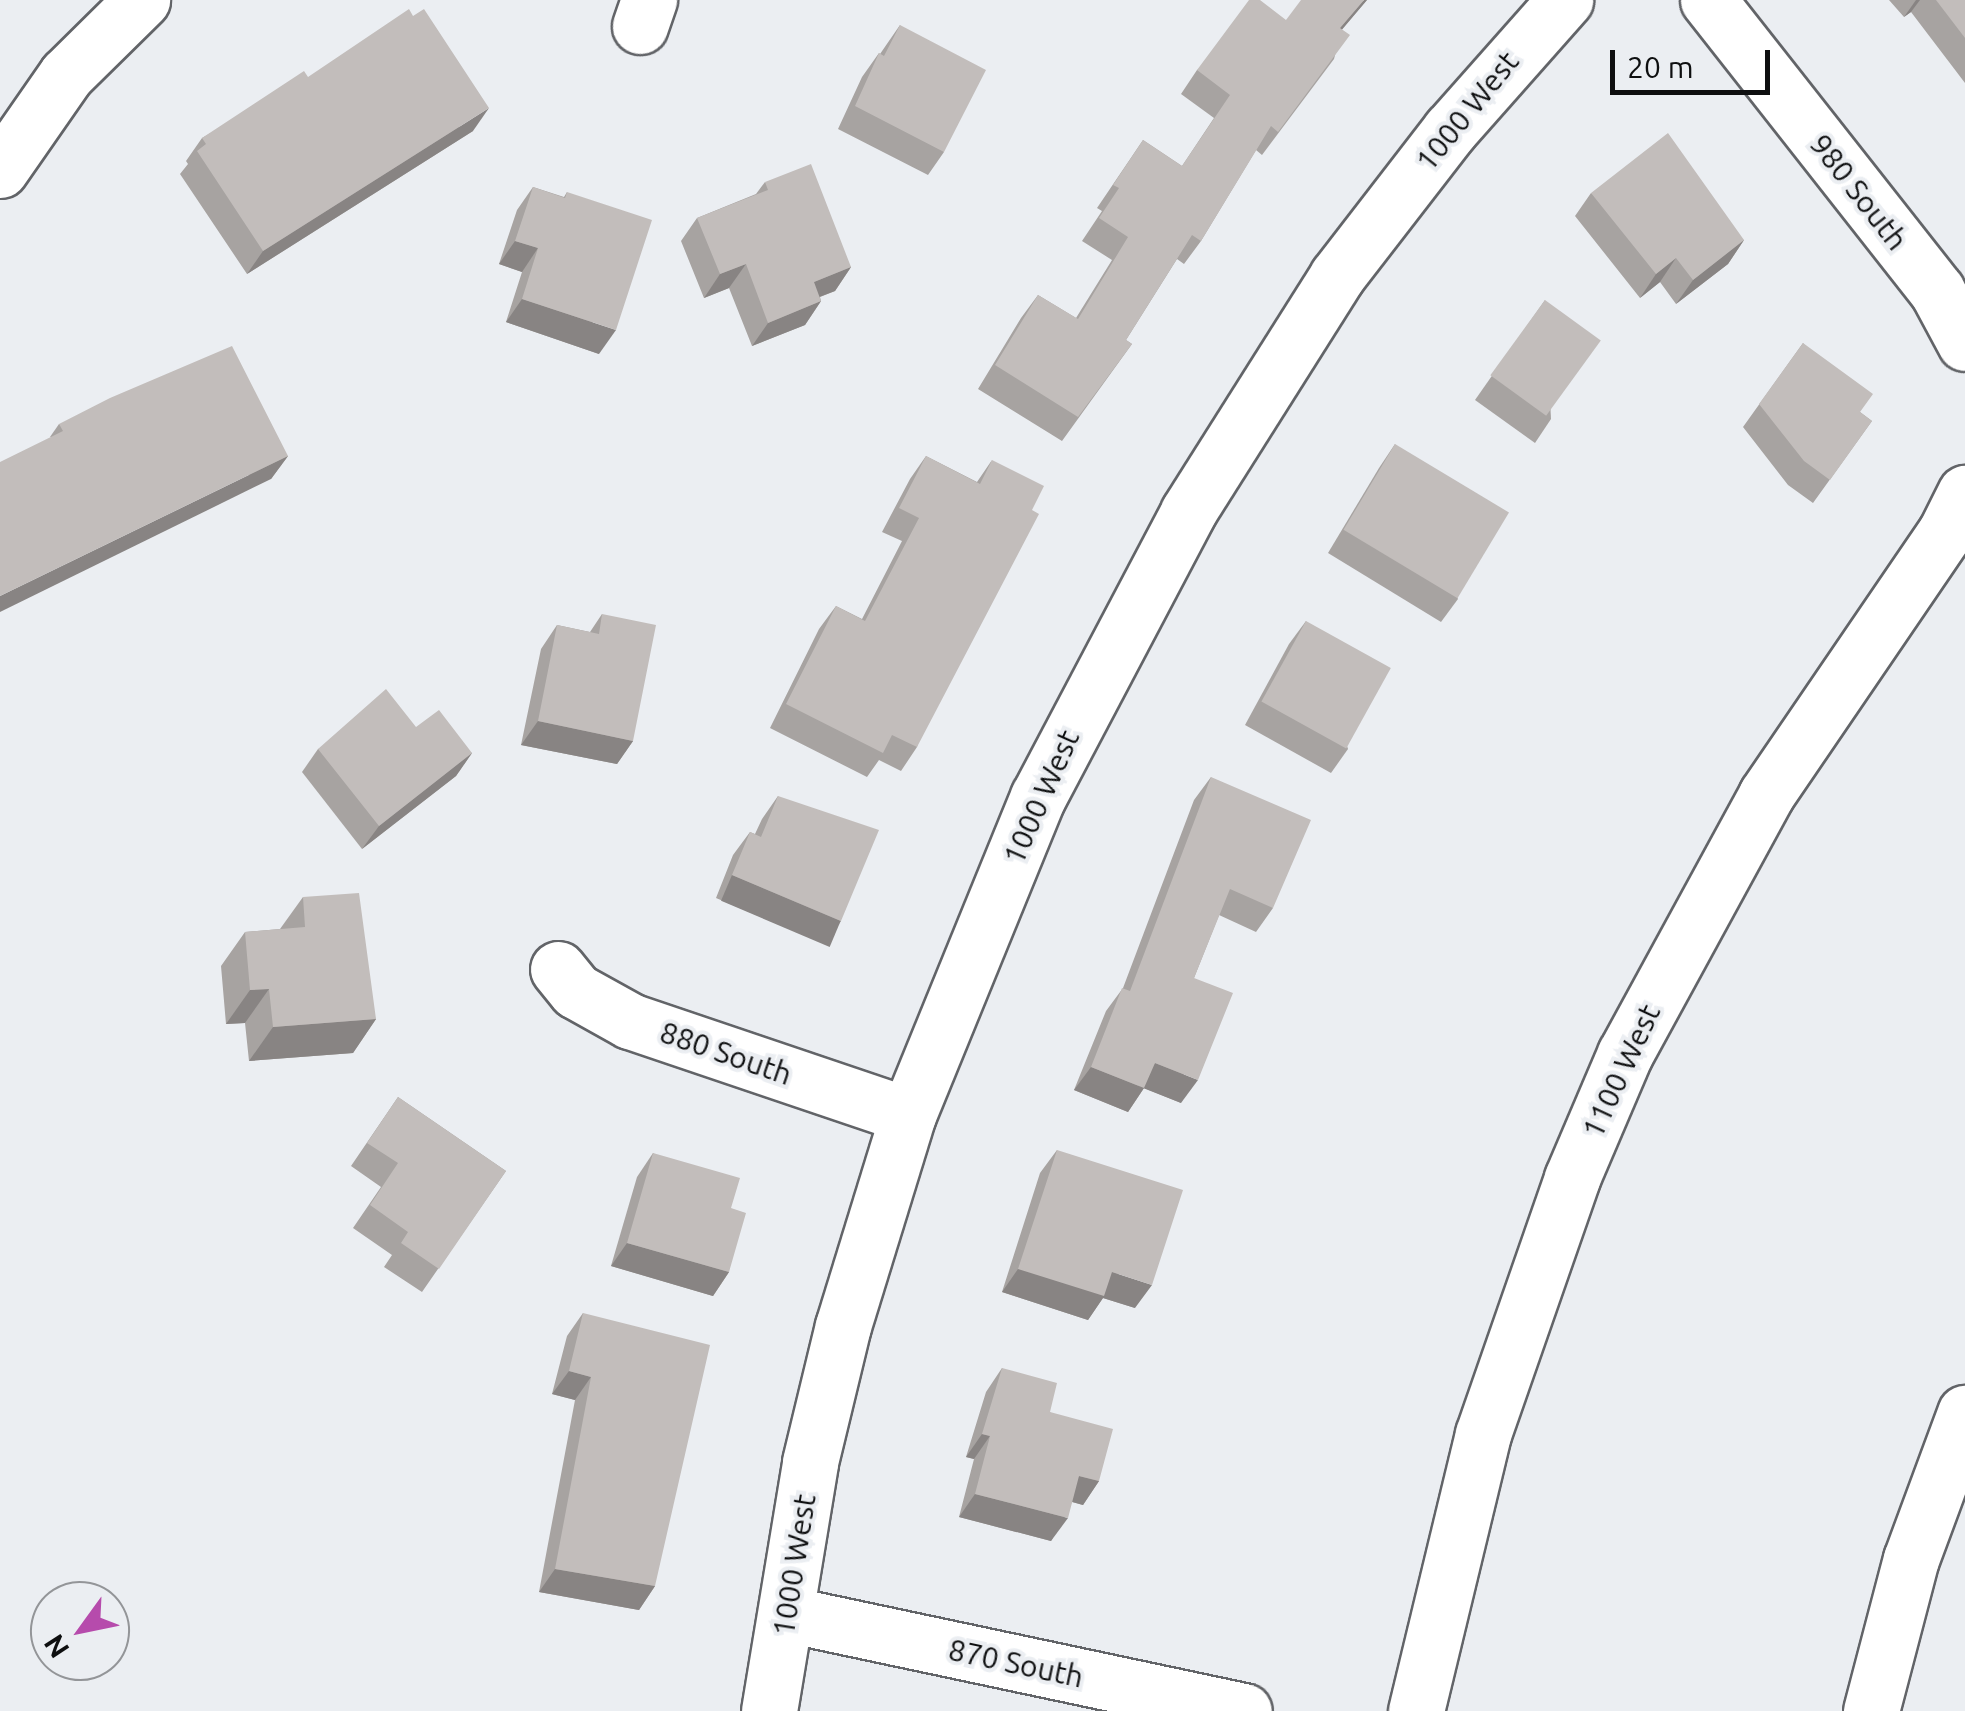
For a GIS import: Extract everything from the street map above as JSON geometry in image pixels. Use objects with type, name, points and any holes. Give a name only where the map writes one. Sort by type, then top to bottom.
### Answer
[{"type":"street","points":[[0,170],[66,75],[142,0]]},
{"type":"street","name":"1000 West","points":[[769,1711],[810,1462],[838,1345],[908,1115],[1038,797],[1217,462],[1337,276],[1450,130],[1564,0]]},
{"type":"street","name":"980 South","points":[[1708,0],[1936,291],[1965,343]]},
{"type":"street","name":"1100 West","points":[[1416,1711],[1489,1416],[1572,1178],[1626,1054],[1766,795],[1945,533],[1965,493]]},
{"type":"street","name":"880 South","points":[[558,969],[576,991],[630,1021],[908,1115]]},
{"type":"street","points":[[1871,1711],[1911,1559],[1965,1413]]},
{"type":"street","name":"870 South","points":[[787,1614],[1244,1711]]},
{"type":"building","points":[[1249,0],[1260,0],[1286,20],[1301,0],[1364,0],[1340,28],[1350,35],[1278,132],[1271,126],[1201,241],[1192,235],[1126,340],[1132,344],[1078,417],[995,365],[1038,295],[1078,319],[1128,237],[1099,218],[1119,188],[1113,185],[1143,140],[1182,166],[1230,95],[1197,70]]},
{"type":"building","points":[[1936,0],[1965,0],[1965,38]]},
{"type":"building","points":[[409,9],[413,16],[424,9],[489,108],[263,251],[197,151],[206,144],[202,138],[304,71],[308,77]]},
{"type":"building","points":[[900,25],[986,70],[944,152],[855,106],[879,53],[884,56]]},
{"type":"building","points":[[1668,133],[1744,240],[1693,280],[1676,258],[1656,274],[1591,193]]},
{"type":"building","points":[[811,164],[851,267],[814,282],[821,301],[768,323],[746,264],[720,274],[697,218],[768,190],[765,182]]},
{"type":"building","points":[[533,187],[565,198],[567,192],[652,220],[616,330],[522,299],[538,248],[515,241]]},
{"type":"building","points":[[1545,300],[1601,341],[1546,416],[1490,375]]},
{"type":"building","points":[[1803,343],[1873,394],[1860,412],[1872,421],[1830,480],[1804,461],[1759,404]]},
{"type":"building","points":[[232,346],[288,456],[0,596],[0,462],[63,431],[59,424],[110,398]]},
{"type":"building","points":[[1395,444],[1509,513],[1457,598],[1343,530]]},
{"type":"building","points":[[926,456],[980,484],[992,460],[1044,486],[1032,510],[1039,514],[917,747],[892,735],[883,753],[786,704],[836,606],[865,621],[919,518],[899,508]]},
{"type":"building","points":[[602,614],[656,625],[633,741],[538,721],[557,625],[599,634]]},
{"type":"building","points":[[1306,621],[1391,668],[1346,748],[1261,701]]},
{"type":"building","points":[[386,689],[416,727],[439,710],[472,753],[379,826],[318,749]]},
{"type":"building","points":[[1211,777],[1311,820],[1273,908],[1230,889],[1194,978],[1233,993],[1198,1080],[1155,1063],[1144,1088],[1091,1067],[1122,988],[1130,991]]},
{"type":"building","points":[[778,796],[879,830],[841,921],[732,875],[750,832],[761,837]]},
{"type":"building","points":[[359,893],[376,1019],[273,1027],[269,989],[250,990],[245,932],[305,927],[303,897]]},
{"type":"building","points":[[398,1097],[506,1171],[439,1269],[401,1243],[408,1232],[370,1205],[398,1163],[367,1143]]},
{"type":"building","points":[[1057,1150],[1183,1190],[1152,1285],[1112,1272],[1104,1296],[1018,1269]]},
{"type":"building","points":[[653,1153],[740,1178],[731,1208],[746,1213],[729,1272],[627,1243]]},
{"type":"building","points":[[583,1313],[710,1345],[655,1586],[555,1569],[591,1377],[569,1371]]},
{"type":"building","points":[[1002,1368],[1057,1383],[1050,1412],[1113,1429],[1099,1481],[1079,1476],[1068,1518],[975,1494],[990,1436],[982,1434]]}]
